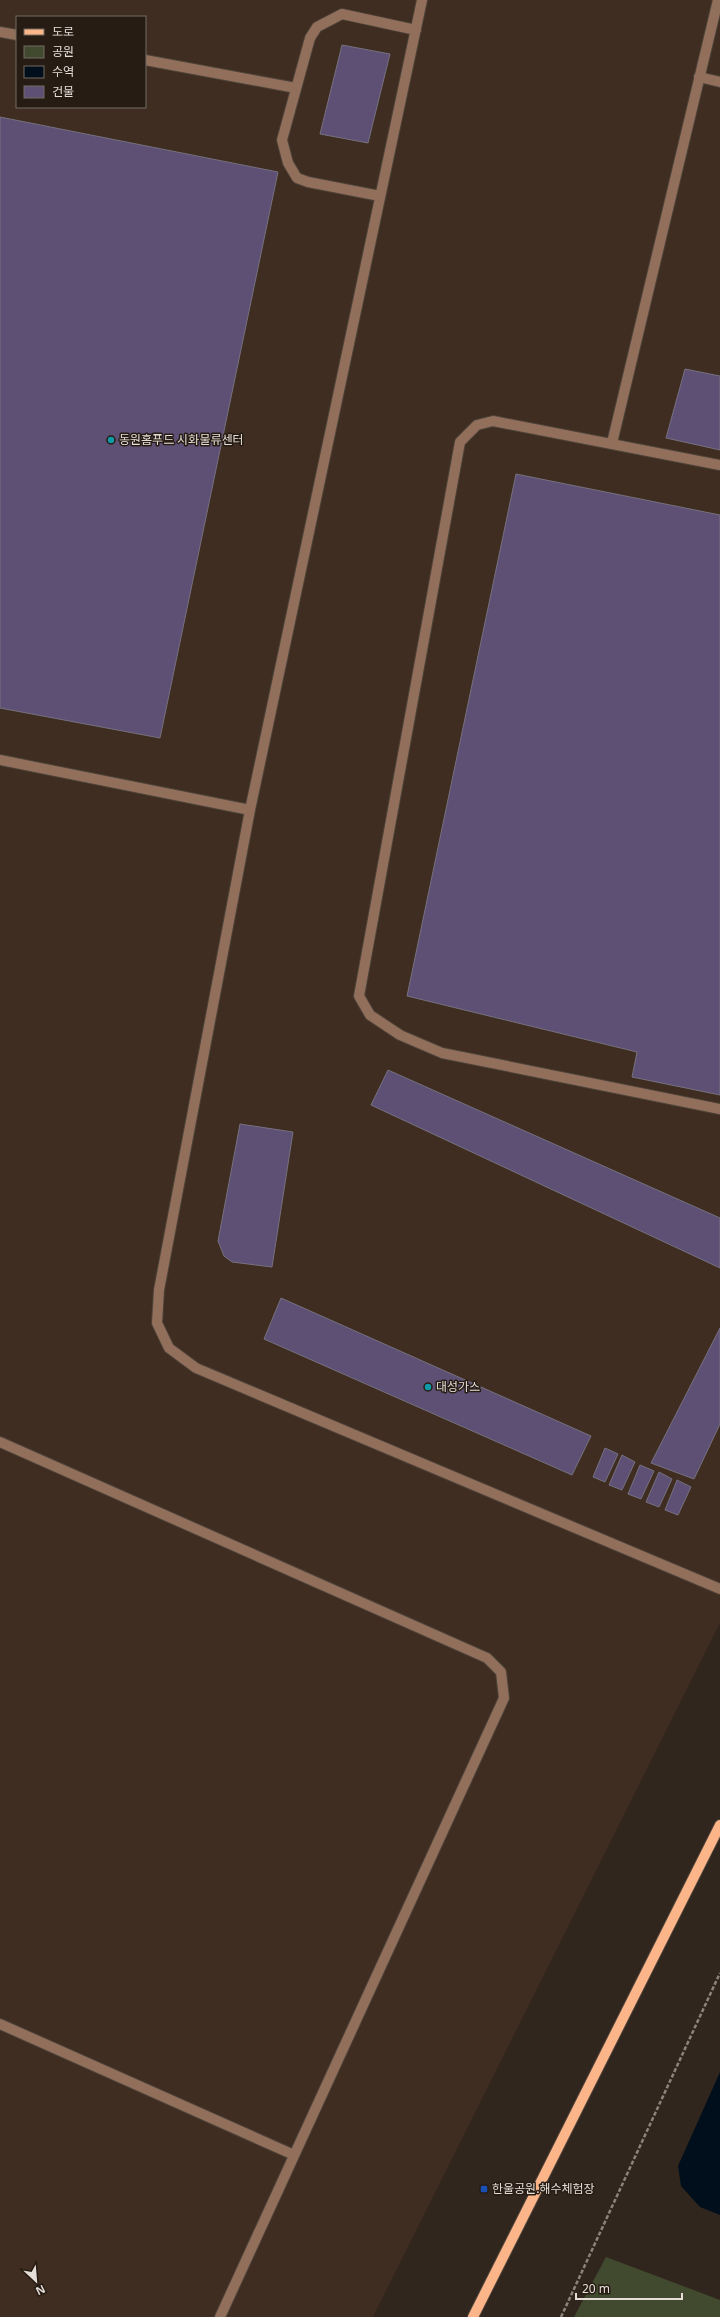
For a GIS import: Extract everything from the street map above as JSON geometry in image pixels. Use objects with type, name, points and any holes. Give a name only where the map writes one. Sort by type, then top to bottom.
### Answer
[{"type":"main road","points":[[473,2317],[720,1824]]},
{"type":"street","points":[[422,0],[250,810],[159,1290],[157,1323],[169,1348],[196,1368],[720,1589]]},
{"type":"street","points":[[612,443],[718,0]]},
{"type":"street","points":[[380,196],[308,182],[297,178],[288,163],[282,140],[310,38],[317,27],[342,14],[416,30]]},
{"type":"street","points":[[0,32],[16,35]]},
{"type":"street","points":[[146,60],[296,88]]},
{"type":"street","points":[[699,77],[720,82]]},
{"type":"street","points":[[720,465],[493,421],[477,425],[460,442],[359,996],[370,1015],[400,1035],[442,1053],[720,1109]]},
{"type":"street","points":[[0,760],[250,810]]},
{"type":"street","points":[[0,1442],[487,1658],[502,1672],[504,1698],[220,2317]]},
{"type":"street","points":[[0,2024],[294,2155]]},
{"type":"path","points":[[561,2317],[720,1973]]},
{"type":"shaded area","points":[[0,0],[720,0],[720,1623],[373,2317],[0,2317]]},
{"type":"green space","points":[[606,2257],[720,2300],[720,2317],[574,2317]]},
{"type":"water","points":[[720,2072],[720,2215],[700,2207],[681,2186],[678,2166]]},
{"type":"building","points":[[342,45],[390,54],[368,143],[320,134]]},
{"type":"building","name":"동원홈푸드 시화물류센터","points":[[0,117],[278,172],[160,738],[0,708]]},
{"type":"building","points":[[685,369],[720,376],[720,450],[666,438]]},
{"type":"building","points":[[516,474],[720,515],[720,1095],[632,1077],[637,1052],[407,996]]},
{"type":"building","points":[[388,1070],[720,1218],[720,1268],[371,1105]]},
{"type":"building","points":[[240,1124],[293,1132],[272,1267],[232,1262],[224,1256],[218,1241]]},
{"type":"building","name":"대성가스","points":[[281,1298],[591,1436],[572,1475],[264,1339]]},
{"type":"building","points":[[720,1328],[720,1424],[694,1479],[651,1463]]},
{"type":"building","points":[[605,1448],[618,1454],[605,1482],[593,1477]]},
{"type":"building","points":[[622,1455],[635,1462],[622,1490],[609,1485]]},
{"type":"building","points":[[640,1465],[654,1471],[641,1499],[628,1494]]},
{"type":"building","points":[[659,1472],[672,1479],[659,1507],[646,1502]]},
{"type":"building","points":[[677,1480],[691,1487],[678,1515],[665,1510]]},
{"type":"place","name":"동원홈푸드 시화물류센터","points":[[111,440]]},
{"type":"place","name":"대성가스","points":[[428,1387]]},
{"type":"place","name":"한울공원.해수체험장","points":[[484,2189]]}]
